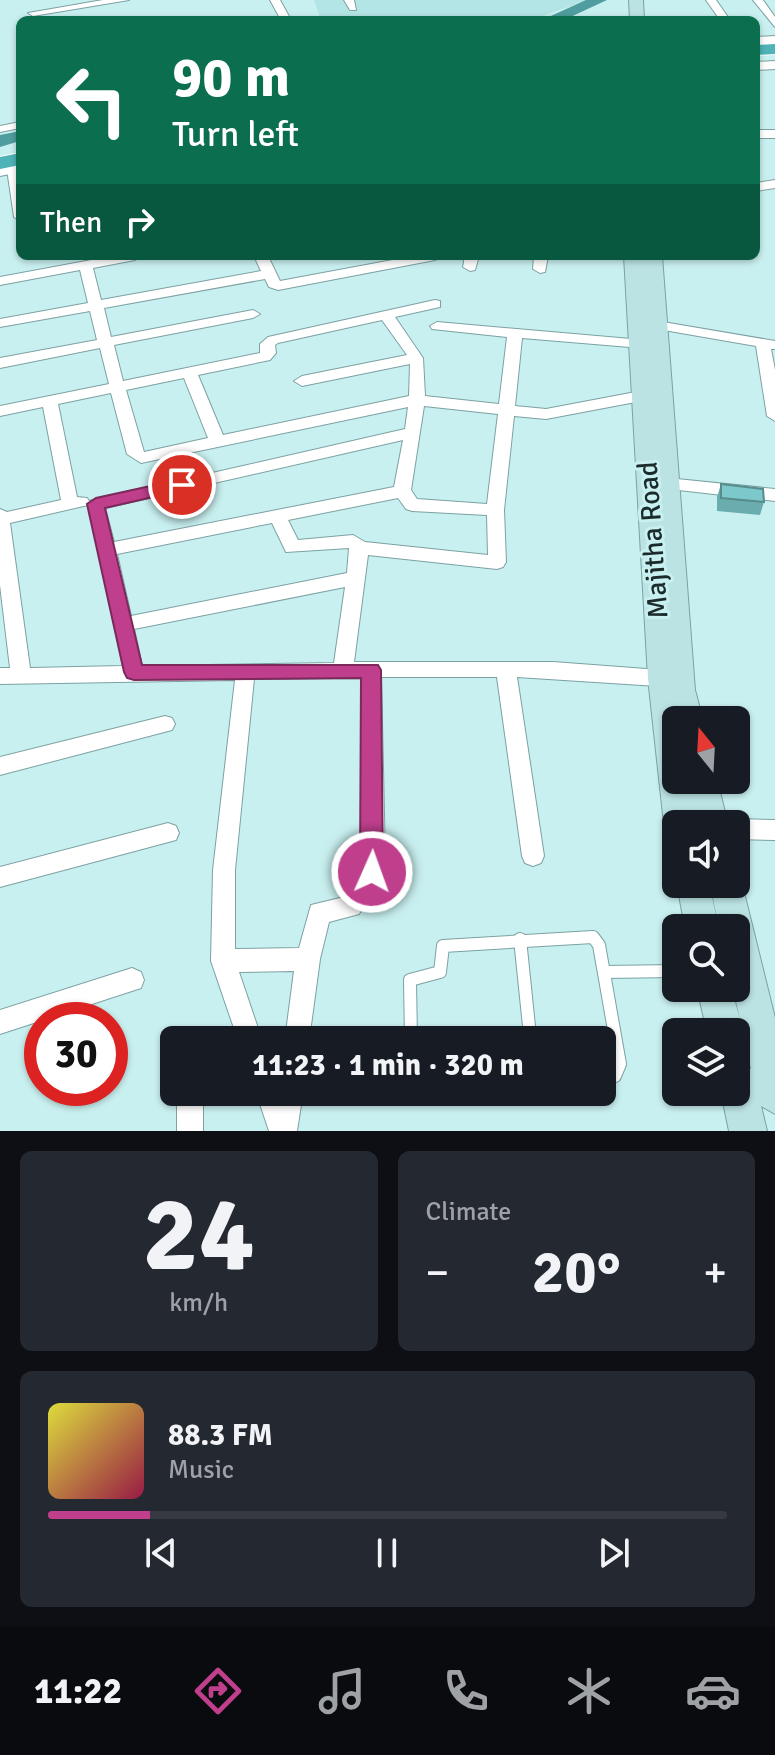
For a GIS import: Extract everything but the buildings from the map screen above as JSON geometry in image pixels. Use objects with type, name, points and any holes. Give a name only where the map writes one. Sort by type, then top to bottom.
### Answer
[{"type":"main road","name":"Majitha Road","points":[[635,260],[652,338],[641,396],[672,679],[683,706]]},
{"type":"main road","name":"Majitha Road","points":[[652,260],[652,338],[667,484],[679,810]]},
{"type":"main road","points":[[729,898],[775,1095]]},
{"type":"main road","points":[[742,1106],[748,1131]]},
{"type":"street","points":[[39,16],[121,0]]},
{"type":"street","points":[[758,0],[775,24]]},
{"type":"street","points":[[9,164],[16,196]]},
{"type":"street","points":[[0,281],[113,260]]},
{"type":"street","points":[[266,260],[269,274],[278,286],[414,260]]},
{"type":"street","points":[[85,265],[138,456],[146,458],[416,400],[506,412],[555,414],[641,396]]},
{"type":"street","points":[[0,323],[269,274]]},
{"type":"street","points":[[0,411],[265,357],[269,353],[267,344],[270,341],[435,304]]},
{"type":"street","points":[[0,363],[253,314]]},
{"type":"street","points":[[386,316],[416,358],[416,400],[402,491],[412,505],[495,510]]},
{"type":"street","points":[[437,326],[515,333],[769,344],[775,416]]},
{"type":"street","points":[[278,516],[292,547],[353,541],[360,548],[495,563],[498,558],[495,510],[515,333]]},
{"type":"street","points":[[302,381],[416,358]]},
{"type":"street","points":[[190,373],[218,443]]},
{"type":"street","points":[[50,401],[70,503]]},
{"type":"street","points":[[21,675],[0,518],[70,503],[96,504],[412,433]]},
{"type":"street","points":[[667,484],[775,495]]},
{"type":"street","points":[[107,550],[402,491]]},
{"type":"street","points":[[96,504],[134,672]]},
{"type":"street","points":[[343,671],[360,548]]},
{"type":"street","points":[[125,624],[355,578]]},
{"type":"street","points":[[506,669],[533,856]]},
{"type":"street","points":[[0,676],[506,669],[672,679]]},
{"type":"street","points":[[299,1026],[308,959],[320,911],[351,906],[372,872],[371,670]]},
{"type":"street","points":[[245,674],[224,870],[223,961],[245,1026]]},
{"type":"street","points":[[0,766],[165,724]]},
{"type":"street","points":[[750,829],[775,830]]},
{"type":"street","points":[[0,877],[168,833]]},
{"type":"street","points":[[223,961],[308,959]]},
{"type":"street","points":[[0,1022],[132,980]]},
{"type":"street","points":[[190,1106],[190,1131]]},
{"type":"street","points":[[274,1106],[283,1131]]},
{"type":"street","points":[[283,1131],[287,1106]]},
{"type":"lane","points":[[411,1026],[410,980],[414,976],[441,971],[443,946],[593,937],[599,945],[613,1026]]},
{"type":"lane","points":[[520,939],[529,1026]]},
{"type":"lane","points":[[604,972],[662,971]]},
{"type":"lane","points":[[616,1041],[620,1064],[616,1074]]},
{"type":"shaded area","points":[[314,0],[588,0],[542,16],[320,16]]},
{"type":"waterway","points":[[560,16],[599,0]]},
{"type":"waterway","points":[[0,141],[16,137]]},
{"type":"route","points":[[182,485],[96,504],[134,672],[245,674],[371,670],[372,872]]}]
